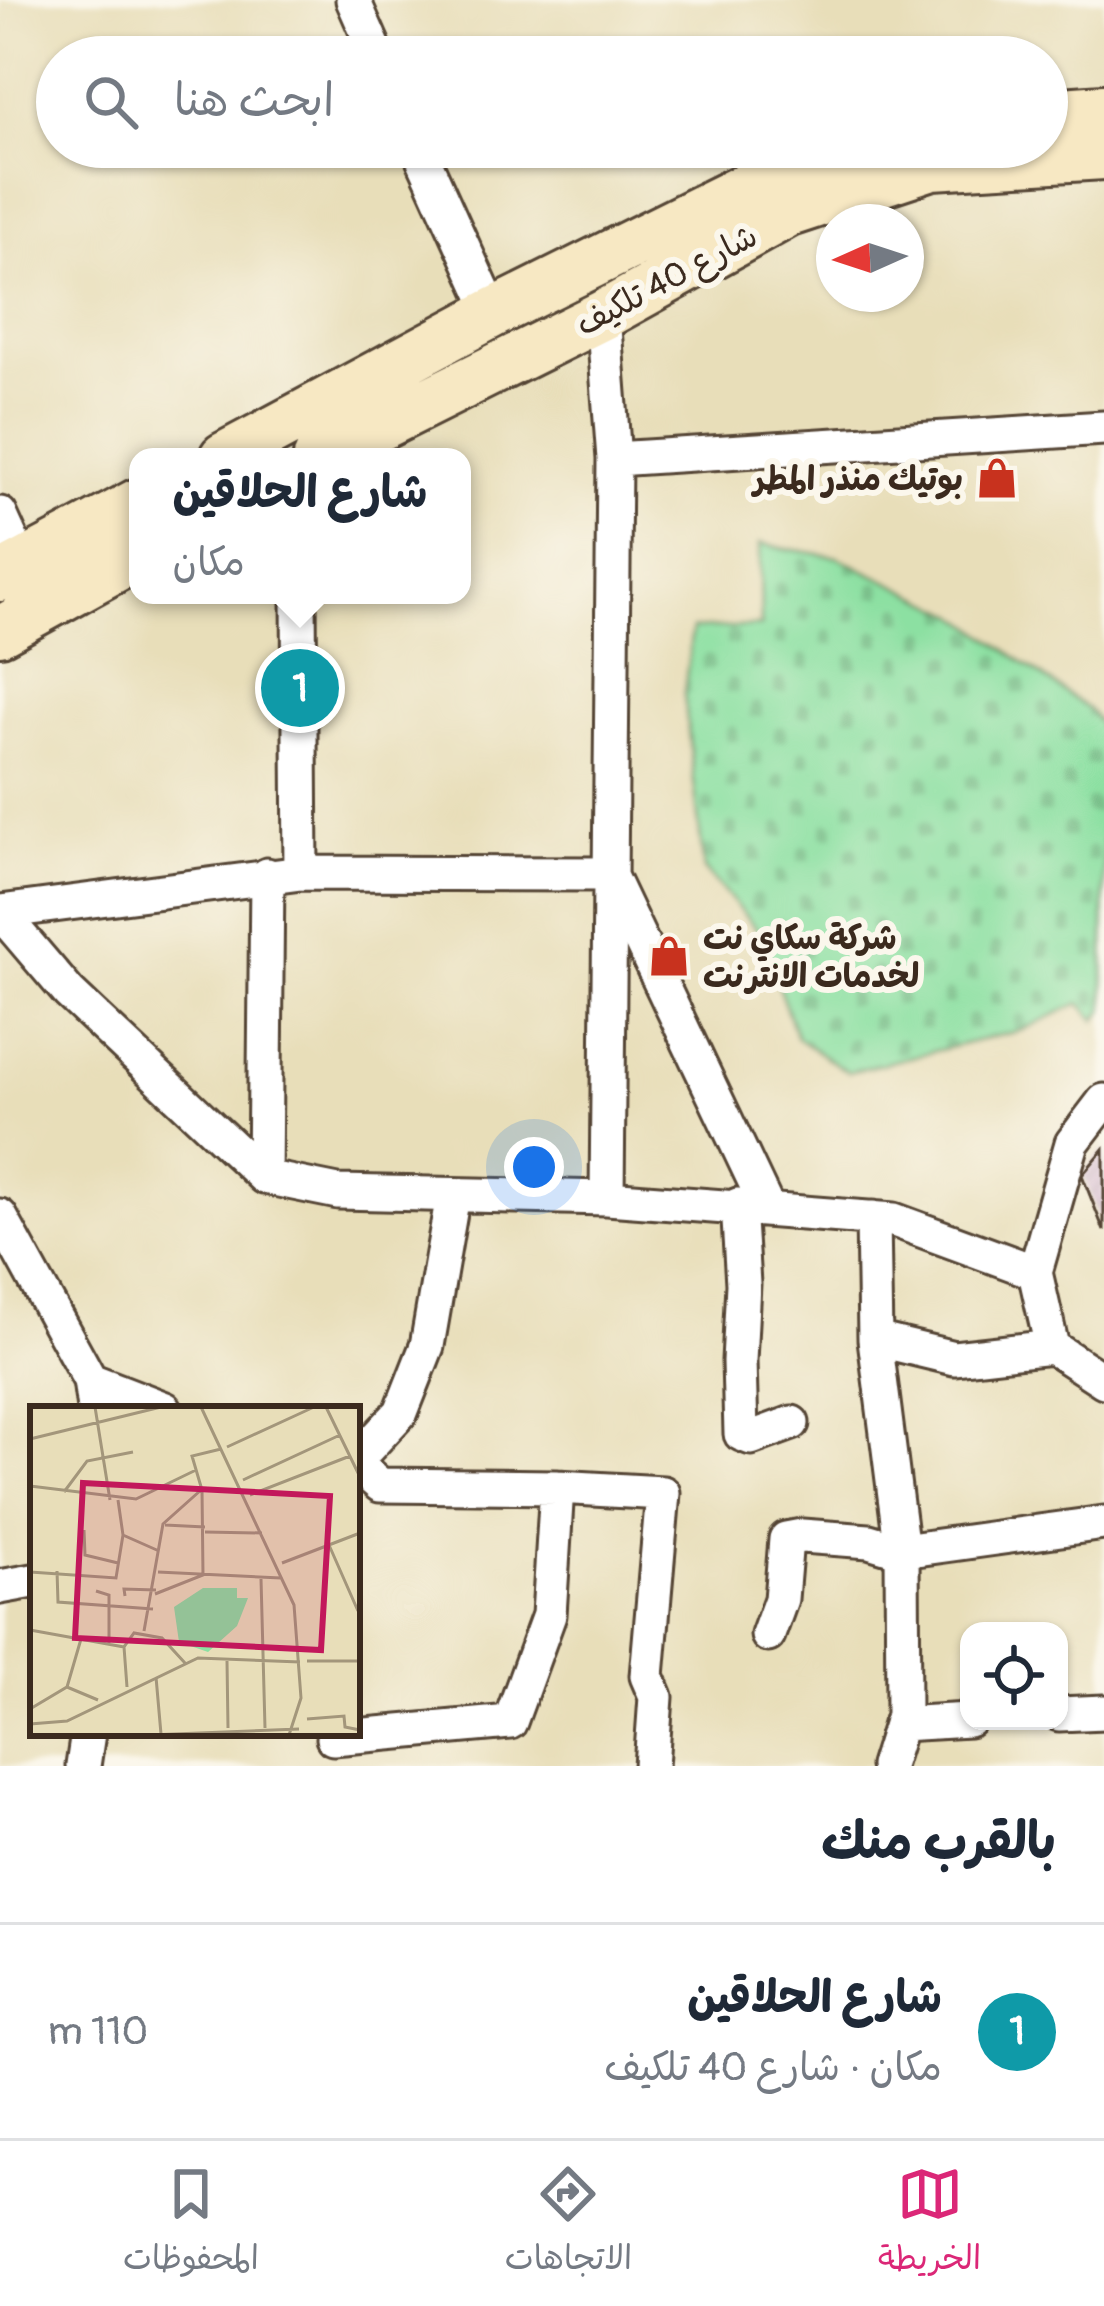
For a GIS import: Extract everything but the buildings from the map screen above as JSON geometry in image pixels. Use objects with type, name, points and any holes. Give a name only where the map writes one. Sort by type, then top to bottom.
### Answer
[{"type":"main road","points":[[1068,112],[1104,109]]},
{"type":"main road","name":"شارع 40 تلكيف","points":[[1068,157],[1104,155]]},
{"type":"main road","name":"شارع 40 تلكيف","points":[[241,448],[493,313],[785,168]]},
{"type":"main road","name":"شارع 40 تلكيف","points":[[336,448],[603,315],[790,212],[923,168]]},
{"type":"main road","points":[[12,571],[129,508]]},
{"type":"main road","points":[[0,632],[129,560]]},
{"type":"street","points":[[352,0],[368,36]]},
{"type":"street","points":[[427,168],[493,313]]},
{"type":"street","points":[[603,315],[614,459],[607,1198]]},
{"type":"street","points":[[614,459],[1104,428]]},
{"type":"street","points":[[0,514],[12,571]]},
{"type":"street","points":[[264,1177],[299,604]]},
{"type":"street","points":[[609,874],[284,874],[0,912],[69,993],[264,1177],[338,1192],[607,1198],[894,1220],[1035,1272]]},
{"type":"street","points":[[609,874],[752,1206],[739,1361],[741,1434],[752,1438],[792,1423]]},
{"type":"street","points":[[1052,1347],[1035,1272],[1072,1143],[1104,1101]]},
{"type":"street","points":[[360,1459],[401,1412],[427,1346],[453,1195]]},
{"type":"street","points":[[0,1216],[92,1395],[149,1406]]},
{"type":"street","points":[[873,1218],[875,1340],[902,1551],[900,1724],[887,1766]]},
{"type":"street","points":[[875,1340],[955,1358],[1052,1347],[1104,1381]]},
{"type":"street","points":[[360,1465],[380,1485],[557,1486],[663,1493],[647,1676],[656,1697],[650,1766]]},
{"type":"street","points":[[360,1736],[510,1722],[549,1616],[557,1486]]},
{"type":"street","points":[[768,1635],[781,1599],[786,1539],[868,1540],[902,1551],[1104,1523]]},
{"type":"street","points":[[0,1587],[30,1582]]},
{"type":"street","points":[[1068,1714],[1104,1712]]},
{"type":"street","points":[[900,1724],[960,1721]]},
{"type":"street","points":[[83,1766],[88,1736]]},
{"type":"street","points":[[333,1738],[355,1736]]},
{"type":"green space","points":[[760,544],[837,557],[958,615],[1089,710],[1104,731],[1104,1010],[1096,1020],[1080,1003],[1022,1030],[848,1072],[797,1038],[758,931],[704,869],[684,694],[692,629],[761,626]]},
{"type":"place","name":"بوتيك منذر المطر","points":[[997,478]]},
{"type":"place","name":"شارع الحلاقين","points":[[300,688]]},
{"type":"place","name":"شركة سكاي نت لخدمات الانترنت","points":[[669,956]]}]
